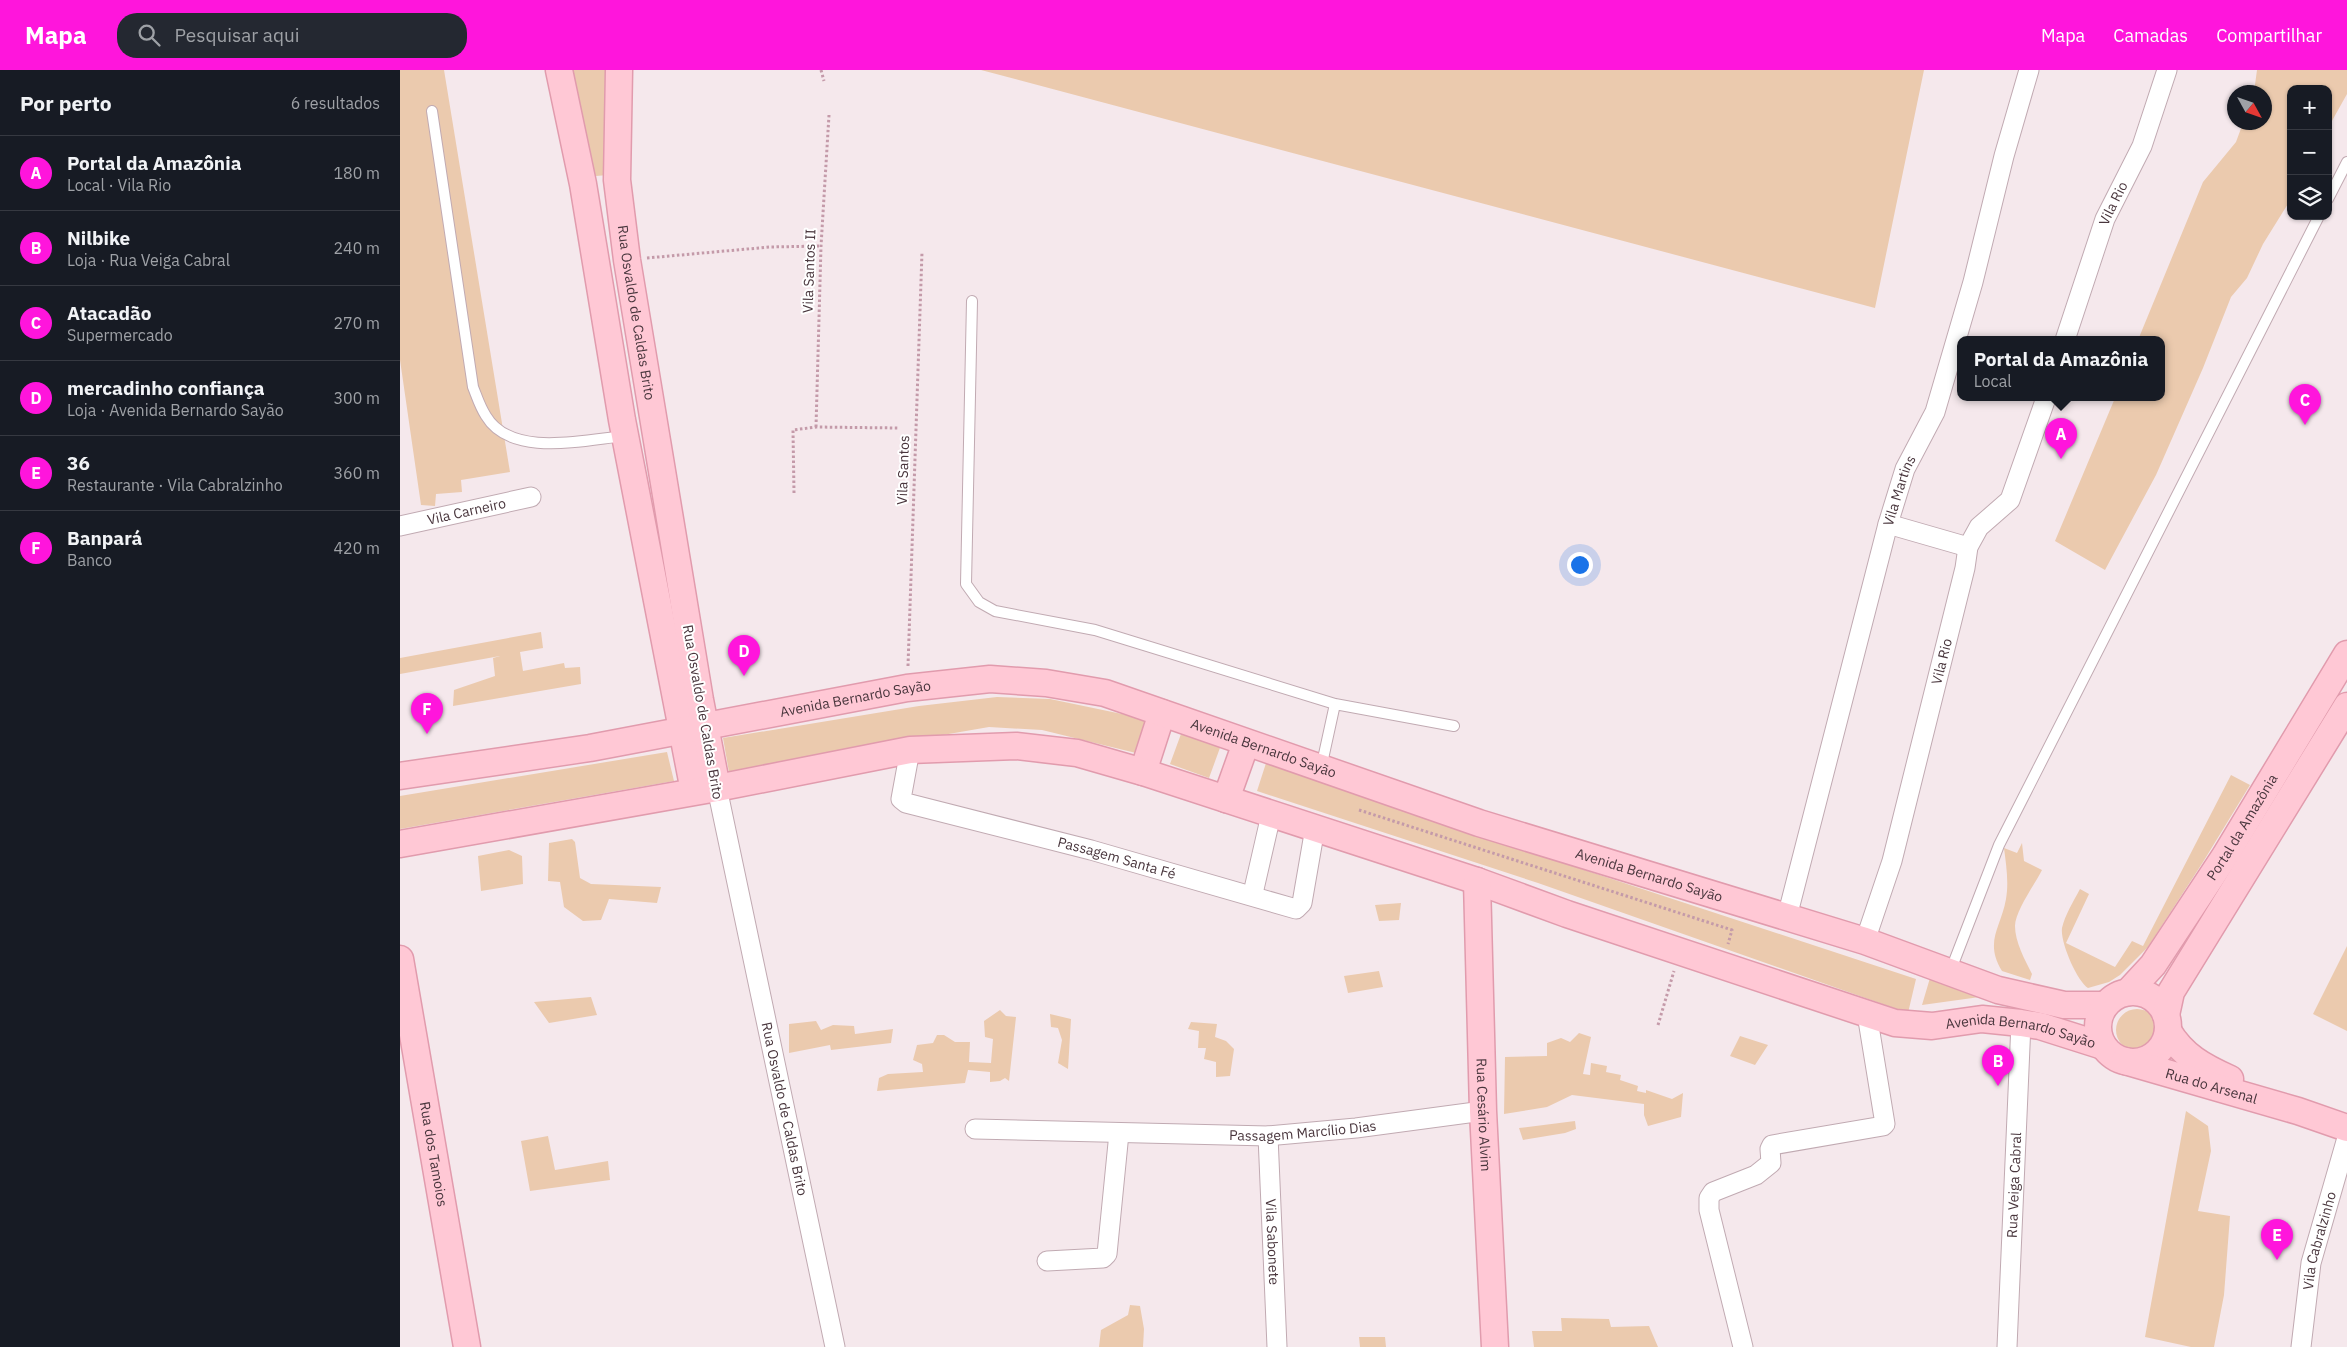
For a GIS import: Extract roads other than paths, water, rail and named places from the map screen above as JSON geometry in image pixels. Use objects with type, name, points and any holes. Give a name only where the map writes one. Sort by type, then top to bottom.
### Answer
[{"type":"street","name":"Rua Osvaldo de Caldas Brito","points":[[559,70],[583,184],[626,442],[654,590],[694,729]]},
{"type":"street","name":"Rua Osvaldo de Caldas Brito","points":[[619,70],[617,180],[627,260],[659,443],[694,729],[705,790],[835,1347]]},
{"type":"street","name":"Vila Martins","points":[[1957,336],[1973,282],[2004,156],[2030,70]]},
{"type":"street","name":"Vila Rio","points":[[2066,336],[2105,219],[2142,146],[2167,70]]},
{"type":"street","points":[[583,184],[617,180]]},
{"type":"street","name":"Vila Martins","points":[[1787,917],[1888,524],[1905,469],[1935,412],[1957,337]]},
{"type":"street","name":"Vila Rio","points":[[1865,941],[1892,861],[1912,786],[1965,568],[1968,546],[1979,527],[2010,500],[2045,401]]},
{"type":"street","points":[[626,442],[659,443]]},
{"type":"street","name":"Vila Carneiro","points":[[400,526],[531,497]]},
{"type":"street","points":[[1888,524],[1968,546]]},
{"type":"street","name":"Portal da Amazônia","points":[[2128,992],[2153,966],[2225,856],[2347,654]]},
{"type":"street","name":"Avenida Bernardo Sayão","points":[[400,776],[580,750],[907,688],[990,679],[1046,683],[1105,692],[1320,769],[1479,823],[1865,941],[1998,990],[2064,1005],[2105,1005]]},
{"type":"street","name":"Portal da Amazônia","points":[[2167,1023],[2171,992],[2347,706]]},
{"type":"street","points":[[1143,772],[1162,713]]},
{"type":"street","points":[[1226,798],[1246,743]]},
{"type":"street","name":"Avenida Bernardo Sayão","points":[[400,844],[705,790],[910,750],[1016,746],[1077,753],[1226,798],[1272,815],[1478,881],[1567,914],[1895,1023],[1932,1026],[1982,1019],[2021,1023],[2040,1026],[2103,1046]]},
{"type":"street","name":"Passagem Santa Fé","points":[[910,750],[902,799],[906,803],[1091,850],[1296,909],[1302,903],[1315,828]]},
{"type":"street","points":[[1254,888],[1272,815]]},
{"type":"street","name":"Rua Cesário Alvim","points":[[1478,881],[1483,1111],[1495,1347]]},
{"type":"street","name":"Rua dos Tamoios","points":[[400,959],[467,1347]]},
{"type":"street","points":[[2128,992],[2140,992],[2151,997],[2160,1005],[2167,1023],[2165,1040],[2153,1055],[2144,1060],[2125,1062],[2112,1056],[2103,1046],[2098,1030],[2098,1021],[2105,1005],[2119,994],[2128,992]]},
{"type":"street","points":[[1742,1347],[1708,1210],[1709,1198],[1713,1192],[1760,1173],[1771,1163],[1770,1149],[1772,1145],[1883,1126],[1885,1124],[1867,1014]]},
{"type":"street","name":"Rua Veiga Cabral","points":[[2007,1347],[2021,1023]]},
{"type":"street","name":"Rua do Arsenal","points":[[2167,1023],[2176,1044],[2201,1066],[2298,1111]]},
{"type":"street","name":"Rua do Arsenal","points":[[2125,1062],[2298,1111],[2347,1128]]},
{"type":"street","name":"Passagem Marcílio Dias","points":[[975,1130],[1268,1136],[1356,1128],[1483,1111]]},
{"type":"street","points":[[1047,1261],[1103,1258],[1107,1254],[1119,1133]]},
{"type":"street","name":"Vila Sabonete","points":[[1268,1136],[1277,1347]]},
{"type":"street","name":"Vila Cabralzinho","points":[[2301,1347],[2311,1263],[2347,1138]]},
{"type":"lane","points":[[432,111],[473,387],[486,418],[508,437],[538,444],[626,442]]},
{"type":"lane","points":[[2332,191],[2347,162]]},
{"type":"lane","points":[[1950,972],[1999,846],[2317,220]]},
{"type":"lane","points":[[972,301],[966,584],[979,602],[995,611],[1095,630],[1335,704],[1454,726]]},
{"type":"lane","points":[[1320,769],[1335,704]]},
{"type":"place","name":"Atacadão","points":[[2305,425]]},
{"type":"place","name":"Portal da Amazônia","points":[[2061,459]]},
{"type":"place","name":"mercadinho confiança","points":[[744,676]]},
{"type":"place","name":"Banpará","points":[[427,734]]},
{"type":"place","name":"Nilbike","points":[[1998,1086]]},
{"type":"place","name":"36","points":[[2277,1260]]}]
